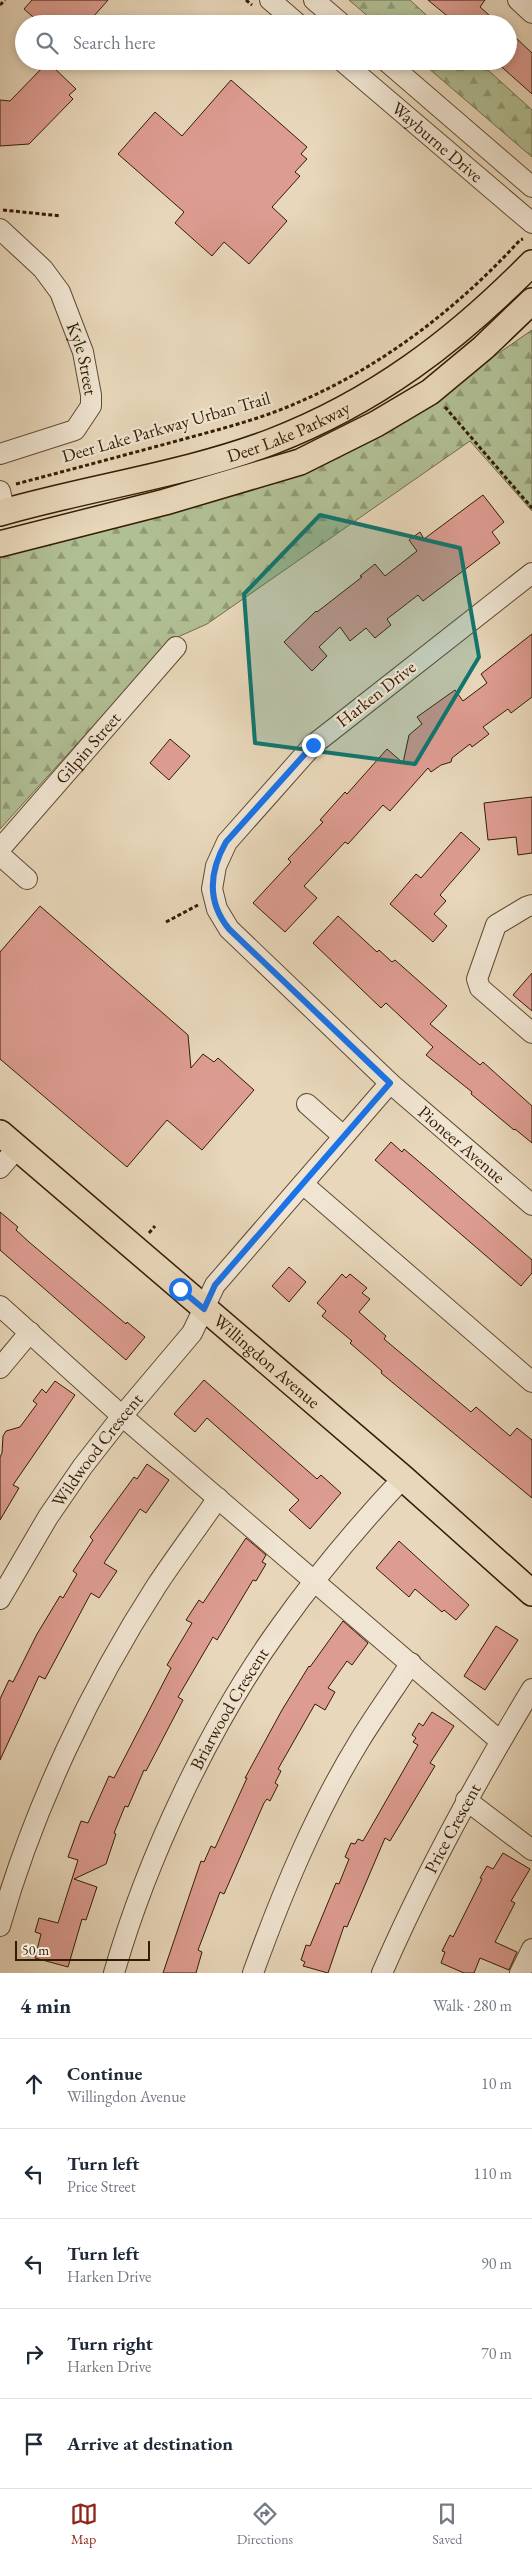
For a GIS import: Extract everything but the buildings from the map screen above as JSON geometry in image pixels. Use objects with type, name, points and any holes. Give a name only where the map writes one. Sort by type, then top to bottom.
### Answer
[{"type":"main road","name":"Deer Lake Parkway","points":[[4,500],[211,461],[270,442],[314,424],[360,400],[404,373],[447,342],[487,308],[532,263]]},
{"type":"main road","name":"Deer Lake Parkway","points":[[0,544],[165,502],[300,462],[376,424],[430,392],[483,348],[532,301]]},
{"type":"main road","name":"Willingdon Avenue","points":[[9,1141],[403,1478],[532,1593]]},
{"type":"street","points":[[270,0],[288,15]]},
{"type":"street","points":[[314,0],[332,15]]},
{"type":"street","points":[[518,0],[532,12]]},
{"type":"street","name":"Wayburne Drive","points":[[352,70],[529,231]]},
{"type":"street","name":"Wayburne Drive","points":[[396,70],[532,188]]},
{"type":"street","name":"Kyle Street","points":[[0,229],[43,269],[60,292],[83,352],[91,395],[91,406],[75,430],[0,454]]},
{"type":"street","name":"Harken Drive","points":[[390,1083],[222,921],[213,900],[212,878],[220,853],[226,842],[296,762],[331,730],[532,573]]},
{"type":"street","name":"Gilpin Street","points":[[0,849],[176,647]]},
{"type":"street","points":[[0,855],[27,879]]},
{"type":"street","points":[[532,905],[496,925],[477,984],[532,1033]]},
{"type":"street","name":"Wildwood Crescent","points":[[0,1599],[48,1517],[122,1416],[192,1332],[215,1285],[390,1083]]},
{"type":"street","name":"Pioneer Avenue","points":[[390,1083],[532,1205]]},
{"type":"street","points":[[307,1104],[343,1136]]},
{"type":"street","points":[[0,1168],[9,1141]]},
{"type":"street","points":[[303,1184],[532,1382]]},
{"type":"street","points":[[0,1306],[122,1416],[500,1741]]},
{"type":"street","points":[[0,1368],[30,1332]]},
{"type":"street","name":"Briarwood Crescent","points":[[114,1973],[144,1886],[191,1780],[251,1671],[280,1627],[315,1581],[403,1478]]},
{"type":"street","points":[[0,1926],[17,1867],[56,1770],[110,1667],[157,1586],[218,1498]]},
{"type":"street","points":[[254,1973],[278,1904],[322,1809],[359,1741],[411,1663]]},
{"type":"street","name":"Price Crescent","points":[[382,1973],[430,1868],[466,1800],[532,1689]]},
{"type":"street","points":[[466,1800],[532,1850]]},
{"type":"street","points":[[520,1973],[532,1949]]},
{"type":"path","points":[[0,5],[5,0]]},
{"type":"path","points":[[0,211],[6,209],[61,216]]},
{"type":"path","name":"Deer Lake Parkway Urban Trail","points":[[4,500],[246,422],[299,402],[383,356],[420,330],[466,293],[529,231]]},
{"type":"path","points":[[446,401],[445,407],[532,508]]},
{"type":"path","points":[[166,922],[188,910],[213,900]]},
{"type":"path","points":[[149,1234],[155,1226]]},
{"type":"highlighted area","points":[[320,515],[460,548],[479,657],[415,764],[255,743],[244,594]]},
{"type":"green space","points":[[349,0],[410,0],[426,15],[366,15]]},
{"type":"green space","points":[[430,70],[488,70],[532,110],[532,157]]},
{"type":"green space","points":[[532,330],[532,511],[470,441],[207,624],[171,640],[0,829],[0,555],[296,474],[483,364]]},
{"type":"route","points":[[180,1289],[204,1309],[215,1285],[390,1083],[229,929],[222,921],[213,900],[212,878],[220,853],[226,842],[313,745]]}]
